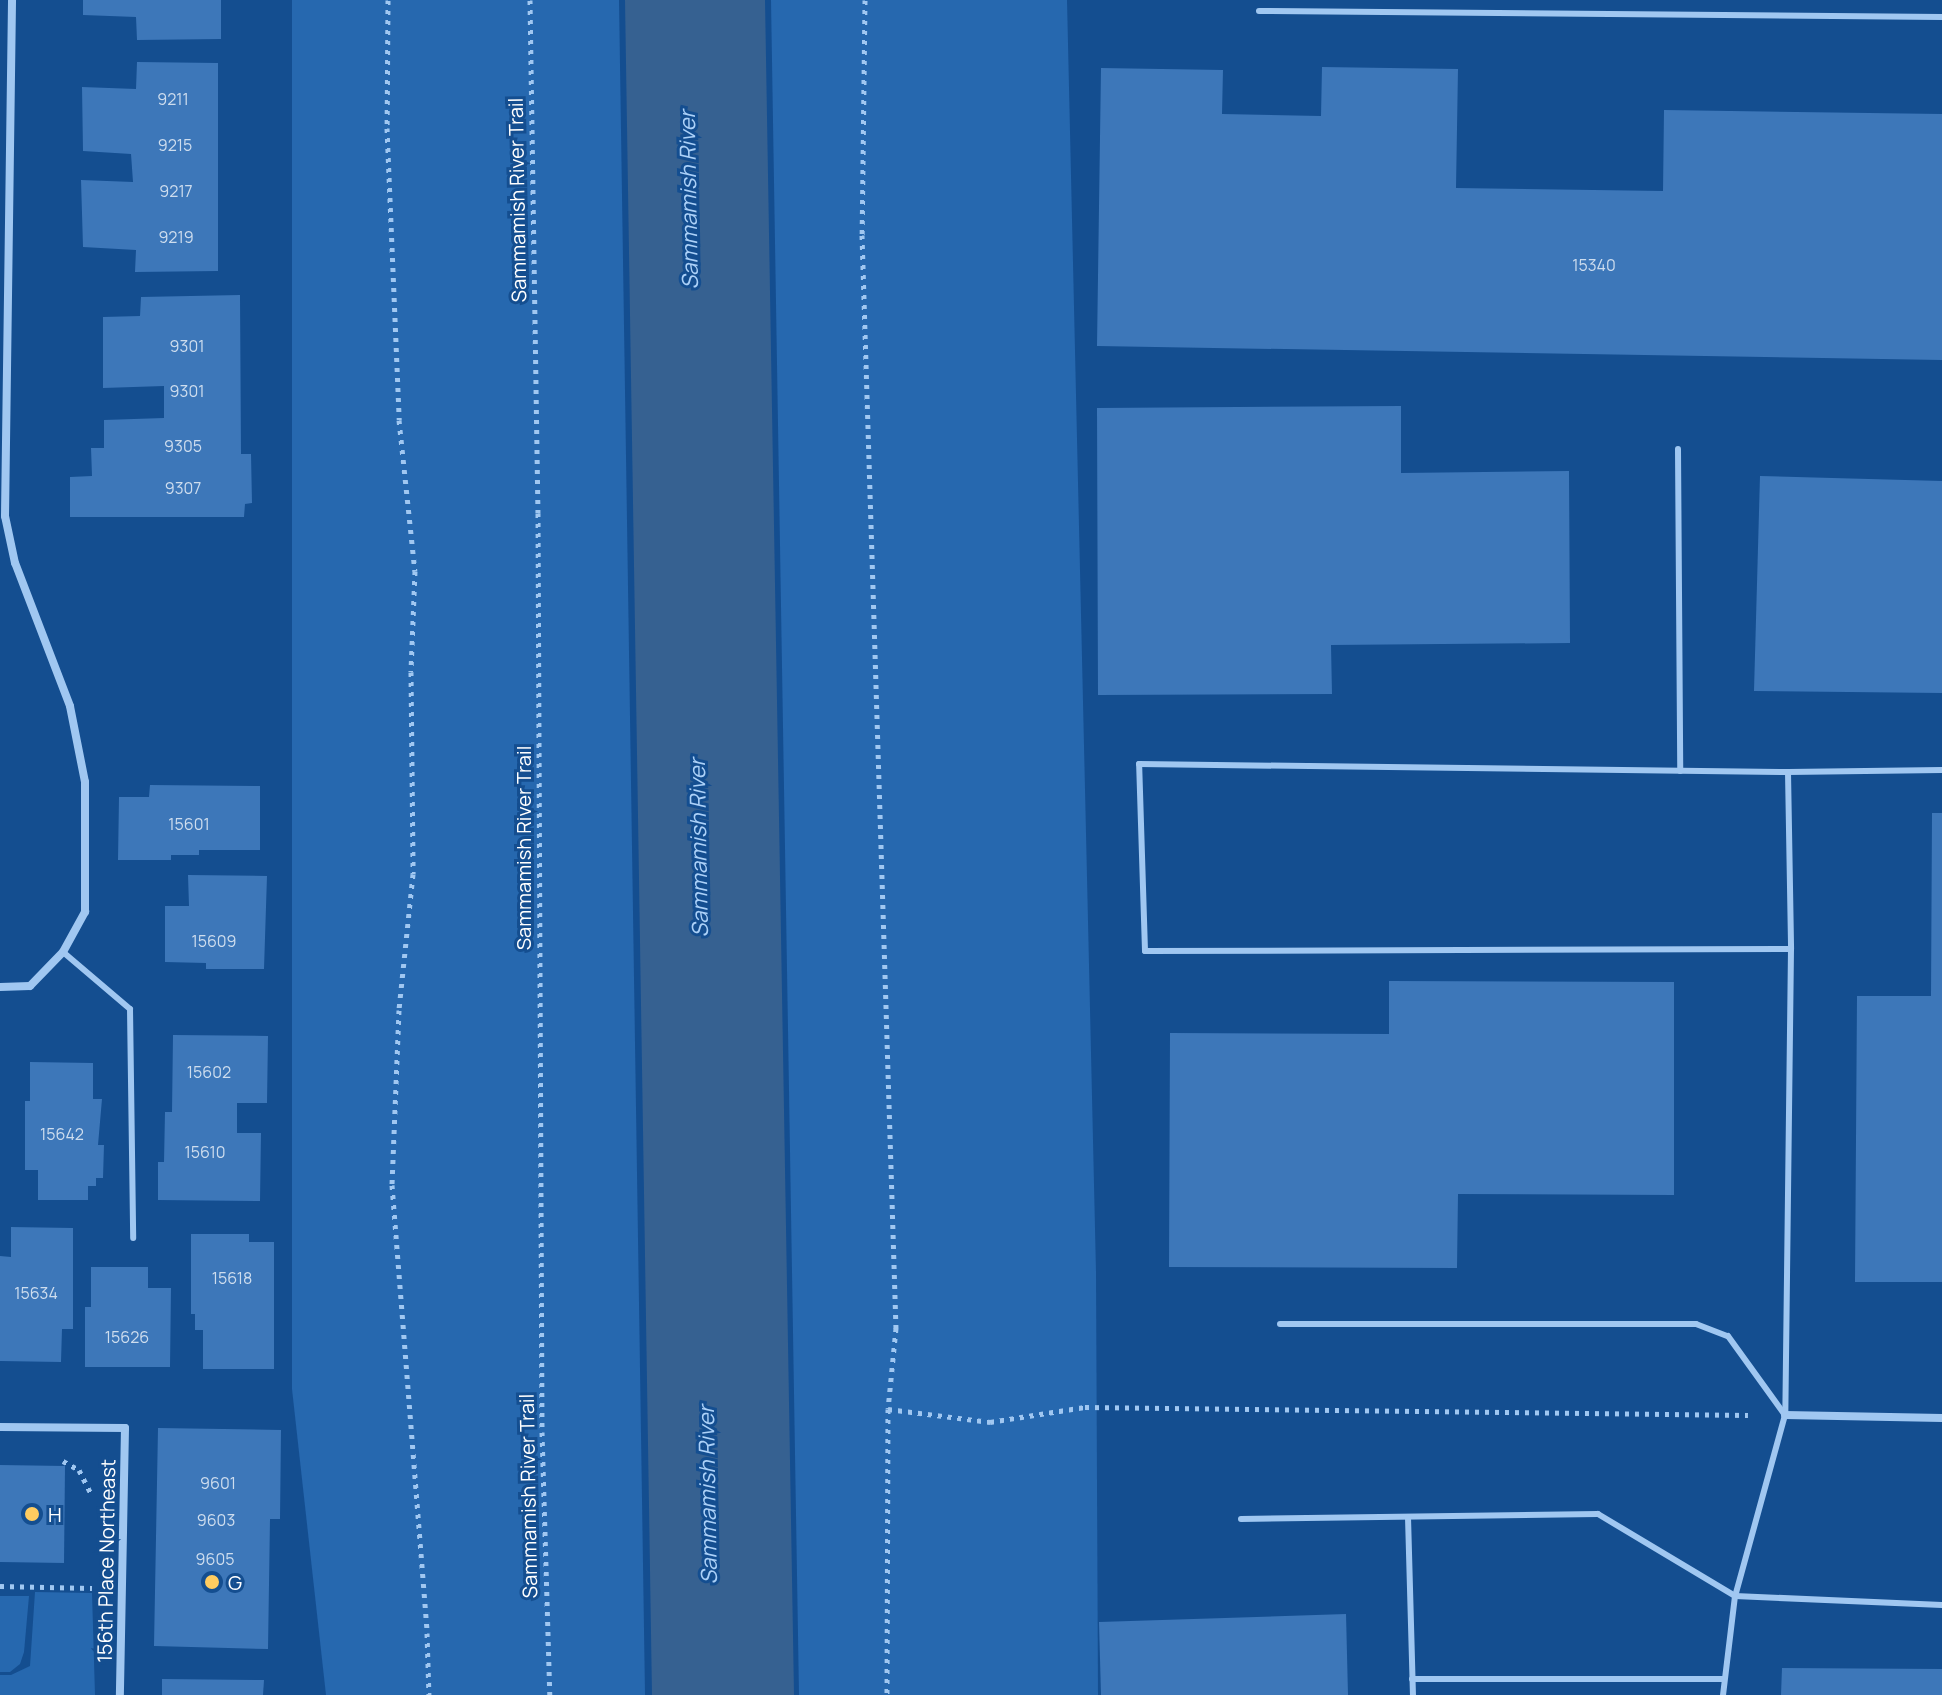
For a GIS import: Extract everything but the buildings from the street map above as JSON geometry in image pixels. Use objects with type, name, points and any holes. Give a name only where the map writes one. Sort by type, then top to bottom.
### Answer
[{"type":"street","points":[[0,987],[30,986],[63,952],[85,912],[85,782],[70,706],[15,563],[5,516],[4,297],[12,0]]},
{"type":"street","points":[[1785,1415],[1942,1418]]},
{"type":"street","name":"156th Place Northeast","points":[[0,1427],[125,1428],[120,1695]]},
{"type":"lane","points":[[1259,11],[1942,17]]},
{"type":"lane","points":[[0,27],[12,27]]},
{"type":"lane","points":[[1678,449],[1680,771]]},
{"type":"lane","points":[[1791,949],[1145,951],[1139,764],[1788,772],[1942,770]]},
{"type":"lane","points":[[1723,1695],[1735,1596],[1785,1415],[1791,949],[1788,772]]},
{"type":"lane","points":[[63,952],[130,1009],[133,1238]]},
{"type":"lane","points":[[1280,1324],[1696,1324],[1728,1336],[1785,1415]]},
{"type":"lane","points":[[1241,1519],[1598,1514],[1735,1596],[1942,1605]]},
{"type":"lane","points":[[1408,1517],[1413,1695]]},
{"type":"lane","points":[[1412,1679],[1723,1679]]},
{"type":"path","points":[[388,0],[387,128],[399,420],[415,571],[411,672],[413,874],[397,1040],[392,1185],[427,1633],[429,1695]]},
{"type":"path","name":"Sammamish River Trail","points":[[530,0],[538,529],[542,1432],[550,1695]]},
{"type":"path","points":[[865,0],[862,235],[896,1328],[888,1409],[887,1695]]},
{"type":"path","points":[[888,1409],[990,1422],[1085,1407],[1785,1415]]},
{"type":"path","points":[[53,1455],[79,1470],[91,1490],[91,1500]]},
{"type":"path","points":[[0,1586],[93,1588]]},
{"type":"shaded area","points":[[292,0],[619,0],[645,1695],[326,1695],[292,1389]]},
{"type":"shaded area","points":[[771,0],[1067,0],[1096,1272],[1098,1695],[799,1695]]},
{"type":"shaded area","points":[[35,1592],[92,1593],[95,1695],[0,1695],[0,1675],[11,1675],[30,1666]]},
{"type":"shaded area","points":[[0,1596],[29,1596],[24,1652],[20,1664],[10,1672],[0,1672]]},
{"type":"water","name":"Sammamish River","points":[[625,0],[765,0],[794,1695],[652,1695]]},
{"type":"place","name":"H","points":[[32,1514]]},
{"type":"place","name":"G","points":[[212,1582]]}]
